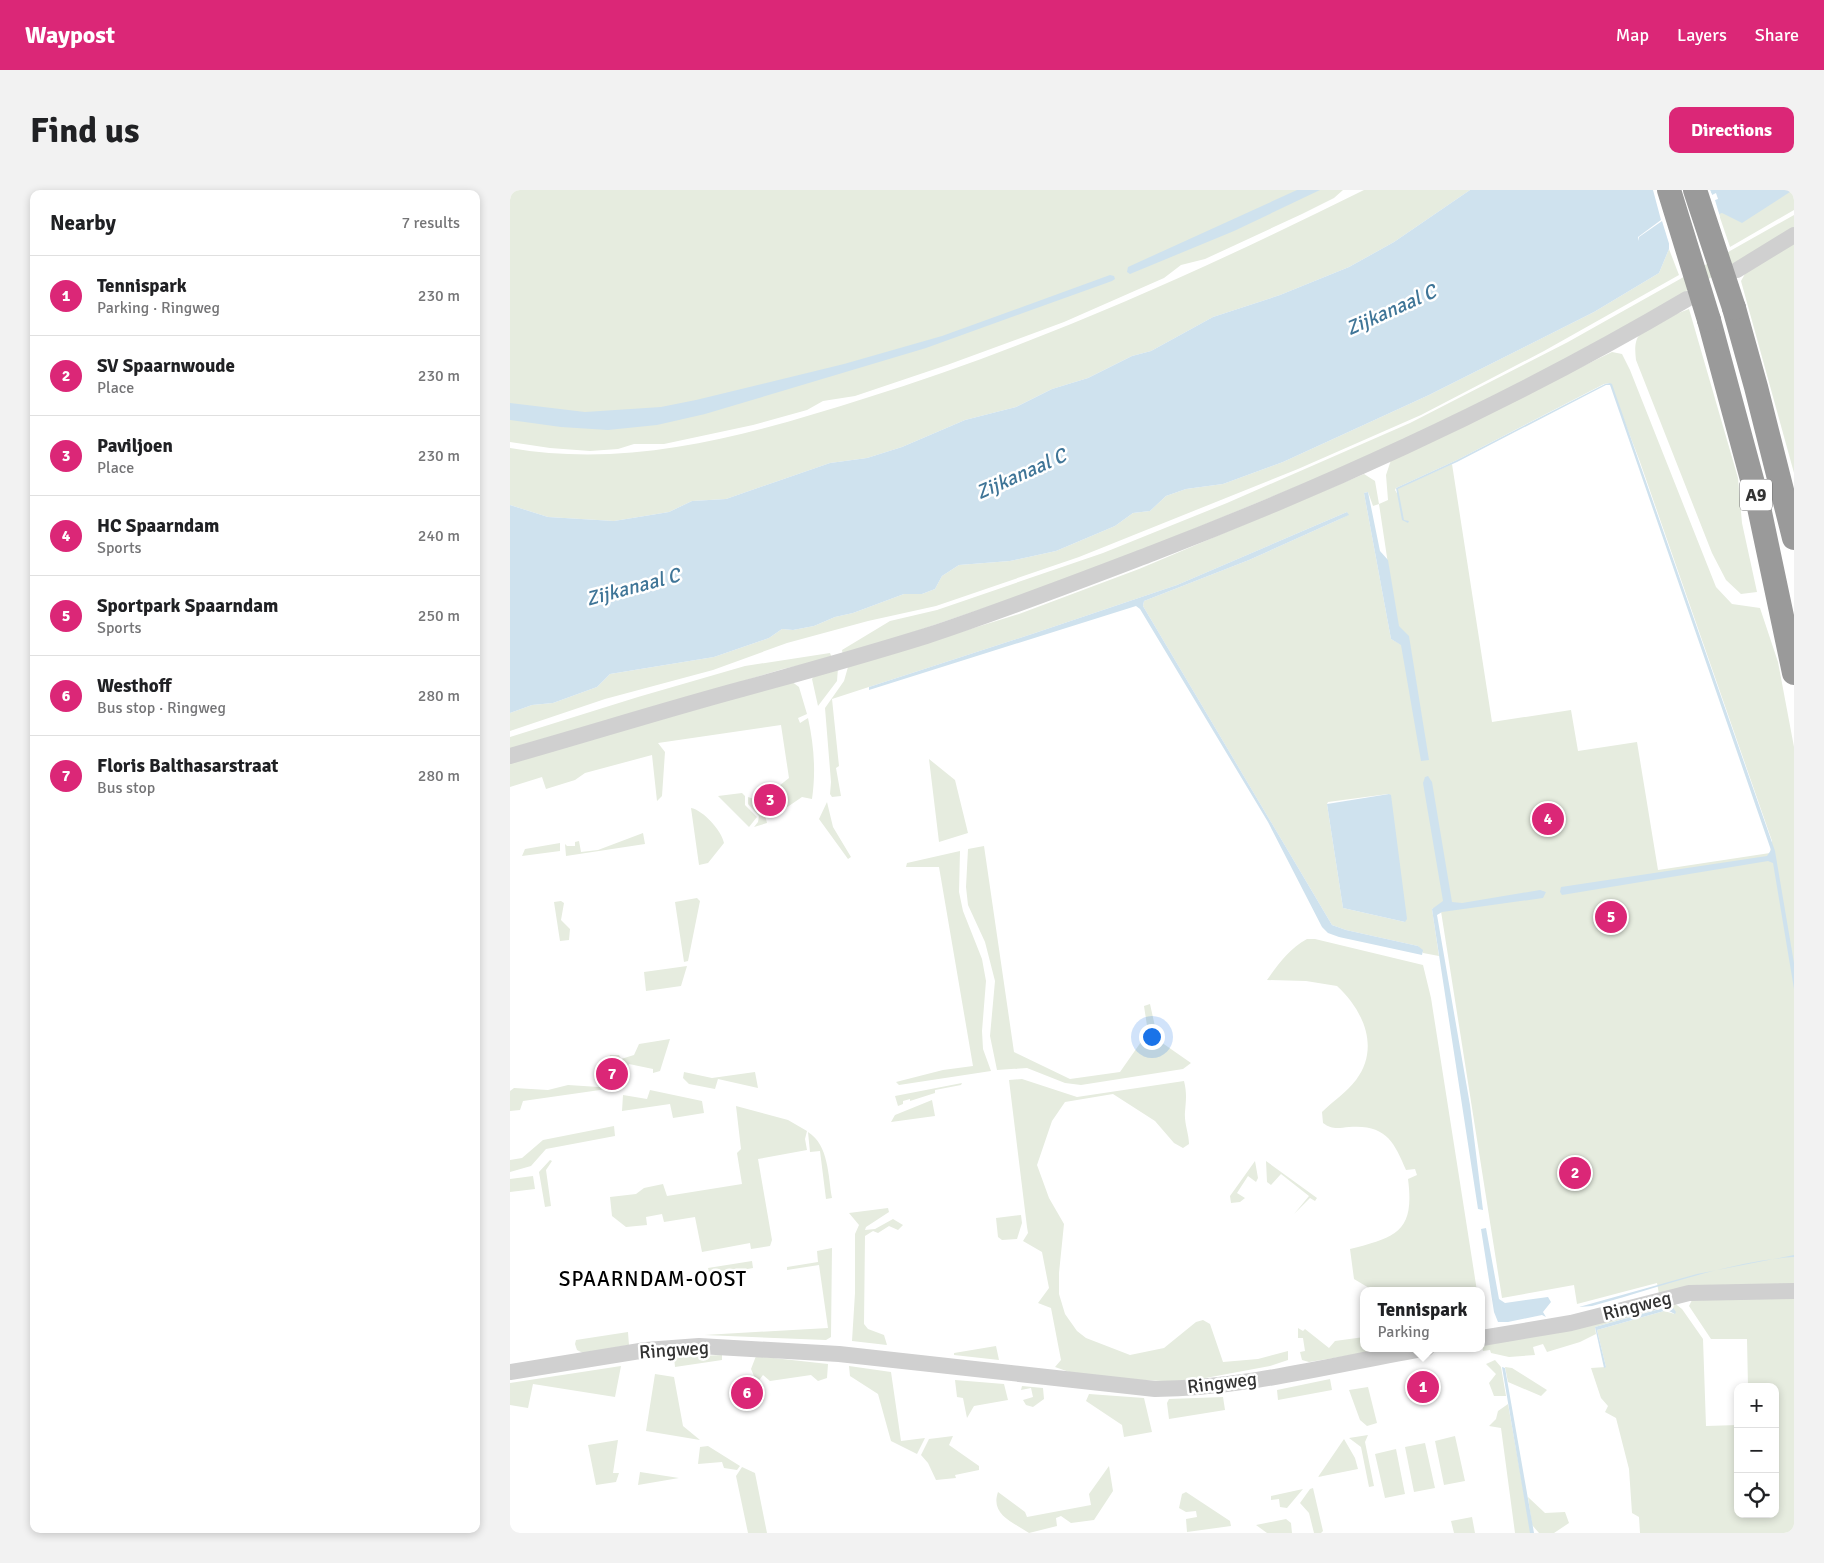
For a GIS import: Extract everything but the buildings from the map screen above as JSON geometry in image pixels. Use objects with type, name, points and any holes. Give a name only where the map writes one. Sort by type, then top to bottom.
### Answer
[{"type":"highway","name":"A9","points":[[1669,190],[1709,320],[1755,489],[1794,673]]},
{"type":"highway","name":"A9","points":[[1695,190],[1734,308],[1794,538]]},
{"type":"street","points":[[1737,270],[1794,234]]},
{"type":"street","points":[[510,756],[741,689],[803,674],[926,636],[1032,600],[1245,517],[1457,422],[1621,338],[1686,299]]},
{"type":"street","name":"Ringweg","points":[[1485,1337],[1571,1322],[1689,1294],[1794,1291]]},
{"type":"street","name":"Ringweg","points":[[510,1372],[640,1351],[699,1346],[839,1354],[1015,1376],[1155,1389],[1192,1389],[1229,1385],[1406,1352]]},
{"type":"shaded area","points":[[510,190],[1343,190],[1334,198],[1302,214],[1205,259],[1181,265],[1164,278],[1064,322],[947,365],[855,396],[823,401],[807,410],[753,425],[664,444],[634,444],[618,449],[590,451],[510,442]]},
{"type":"shaded area","points":[[1364,190],[1470,190],[1394,242],[1349,267],[1280,295],[1213,317],[1151,351],[1132,356],[1088,378],[1052,389],[1016,407],[965,420],[902,447],[867,458],[830,463],[726,499],[692,501],[669,512],[614,521],[548,517],[510,505],[510,448],[556,453],[601,454],[646,451],[734,436],[822,412],[930,377],[1057,330],[1243,249]]},
{"type":"shaded area","points":[[1710,190],[1794,190],[1794,210],[1730,247],[1714,200],[1718,199]]},
{"type":"shaded area","points":[[1794,215],[1794,228],[1736,264],[1686,291],[1678,298],[1596,344],[1400,444],[1087,573],[843,656],[842,650],[890,621],[937,610],[1103,553],[1227,503],[1410,423],[1568,342]]},
{"type":"shaded area","points":[[1794,242],[1794,473],[1741,281],[1746,272]]},
{"type":"shaded area","points":[[1669,249],[1679,275],[1544,351],[1421,415],[1298,469],[1079,557],[936,606],[868,621],[787,643],[713,670],[605,699],[510,731],[510,713],[532,705],[553,703],[597,687],[610,674],[714,657],[769,638],[782,629],[793,630],[814,626],[904,594],[922,594],[935,589],[942,576],[959,565],[1010,561],[1056,551],[1115,526],[1133,513],[1150,511],[1166,496],[1186,489],[1223,484],[1283,462],[1429,395],[1594,312],[1659,273]]},
{"type":"shaded area","points":[[1689,309],[1738,478],[1742,523],[1757,592],[1741,594],[1726,580],[1712,553],[1636,360],[1636,343],[1644,330]]},
{"type":"shaded area","points":[[1612,352],[1622,354],[1716,587],[1732,604],[1760,608],[1778,662],[1794,747],[1794,1286],[1659,1294],[1657,1283],[1577,1304],[1574,1285],[1502,1298],[1440,905],[1432,909],[1439,956],[1423,953],[1418,946],[1346,930],[1332,925],[1143,606],[1144,601],[1249,560],[1340,519],[1348,515],[1347,512],[1177,585],[832,699],[839,766],[836,768],[841,796],[832,797],[830,794],[831,782],[825,708],[844,681],[848,667],[1019,614],[1139,569],[1364,474],[1375,481],[1379,504],[1388,500],[1386,475],[1391,460]],"holes":[[[1610,383],[1640,462],[1772,841],[1770,853],[1658,870],[1637,742],[1578,751],[1571,710],[1492,722],[1452,464],[1397,489],[1398,495],[1395,490],[1604,384]],[[1368,492],[1373,506],[1379,504],[1400,644],[1391,639],[1364,493]],[[1390,795],[1405,922],[1343,908],[1328,802]]]},
{"type":"shaded area","points":[[830,653],[832,658],[783,669],[510,751],[510,737],[638,697],[745,666]]},
{"type":"shaded area","points":[[838,668],[837,681],[818,706],[812,679],[817,673]]},
{"type":"shaded area","points":[[791,681],[799,687],[807,714],[798,718],[800,723],[808,718],[813,748],[814,779],[812,799],[802,797],[783,810],[777,798],[779,786],[789,778],[781,725],[658,743],[665,752],[662,796],[657,801],[652,755],[585,773],[575,780],[546,789],[542,777],[510,787],[510,761]]},
{"type":"shaded area","points":[[929,759],[955,780],[968,833],[939,842]]},
{"type":"shaded area","points":[[742,793],[745,796],[745,805],[757,817],[749,827],[718,796]]},
{"type":"shaded area","points":[[748,797],[757,800],[764,799],[766,807],[775,805],[779,810],[765,815],[767,823],[754,827],[758,822],[759,816],[748,804]]},
{"type":"shaded area","points":[[827,802],[833,827],[851,857],[848,859],[819,819]]},
{"type":"shaded area","points":[[691,808],[701,813],[716,827],[724,843],[708,863],[699,865]]},
{"type":"shaded area","points":[[643,833],[645,844],[566,856],[565,844],[567,846],[575,846],[575,842],[579,841],[581,852],[598,850]]},
{"type":"shaded area","points":[[560,843],[560,851],[522,856],[525,849]]},
{"type":"shaded area","points":[[984,846],[1014,1052],[1070,1079],[1120,1072],[1148,1032],[1144,1006],[1150,1004],[1158,1040],[1191,1063],[1183,1069],[1081,1085],[1065,1083],[1027,1068],[997,1070],[990,1036],[995,981],[985,942],[968,905],[966,887],[968,849]]},
{"type":"shaded area","points":[[960,851],[959,892],[963,911],[982,959],[986,981],[982,1031],[983,1049],[991,1071],[899,1085],[896,1082],[943,1070],[973,1066],[939,867],[906,867],[907,863]]},
{"type":"shaded area","points":[[697,898],[700,901],[688,961],[684,962],[675,902]]},
{"type":"shaded area","points":[[561,901],[564,903],[561,920],[570,929],[569,940],[560,941],[554,902]]},
{"type":"shaded area","points":[[1307,939],[1315,939],[1423,965],[1431,998],[1476,1287],[1367,1287],[1354,1279],[1350,1249],[1390,1236],[1399,1229],[1405,1221],[1408,1211],[1408,1179],[1417,1175],[1415,1169],[1406,1170],[1392,1143],[1380,1132],[1371,1128],[1361,1127],[1333,1128],[1323,1123],[1322,1112],[1356,1080],[1363,1068],[1368,1043],[1366,1030],[1361,1018],[1347,996],[1337,986],[1306,981],[1267,980],[1280,962]]},
{"type":"shaded area","points":[[687,966],[681,986],[646,991],[644,972]]},
{"type":"shaded area","points":[[670,1039],[660,1071],[653,1073],[653,1069],[629,1064],[627,1068],[624,1067],[624,1064],[607,1063],[610,1055],[619,1055],[621,1059],[634,1055],[639,1044]]},
{"type":"shaded area","points":[[684,1072],[712,1078],[755,1072],[758,1088],[718,1079],[715,1089],[689,1084],[683,1078]]},
{"type":"shaded area","points":[[1022,1079],[1077,1097],[1184,1081],[1185,1085],[1185,1116],[1189,1144],[1183,1148],[1174,1143],[1155,1121],[1113,1094],[1065,1102],[1052,1121],[1037,1165],[1049,1198],[1064,1224],[1059,1294],[1065,1314],[1077,1331],[1086,1338],[1130,1355],[1164,1348],[1196,1322],[1203,1320],[1210,1324],[1223,1362],[1258,1359],[1288,1351],[1288,1360],[1270,1366],[1184,1382],[1120,1379],[1072,1373],[1055,1367],[1061,1360],[1051,1308],[1038,1303],[1049,1288],[1042,1252],[1023,1241],[1028,1233],[1009,1080]]},
{"type":"shaded area","points":[[962,1083],[961,1085],[935,1090],[935,1093],[910,1101],[910,1099],[903,1101],[903,1104],[898,1106],[895,1096]]},
{"type":"shaded area","points":[[568,1085],[614,1088],[523,1101],[520,1110],[510,1111],[510,1091],[514,1088],[548,1090]]},
{"type":"shaded area","points":[[650,1090],[702,1101],[704,1113],[673,1118],[670,1104],[622,1111],[623,1095],[647,1099]]},
{"type":"shaded area","points":[[932,1100],[935,1116],[891,1122],[895,1115]]},
{"type":"shaded area","points":[[736,1106],[788,1120],[807,1131],[805,1139],[807,1150],[758,1159],[772,1240],[770,1246],[751,1249],[750,1243],[702,1252],[695,1217],[664,1222],[662,1214],[646,1217],[647,1225],[626,1227],[612,1216],[610,1197],[636,1194],[644,1188],[663,1184],[667,1196],[742,1184],[737,1153],[741,1149]]},
{"type":"shaded area","points":[[614,1126],[615,1136],[546,1149],[531,1166],[510,1172],[510,1160],[522,1158],[543,1140]]},
{"type":"shaded area","points":[[808,1132],[815,1138],[824,1153],[832,1198],[826,1199],[820,1151],[810,1152]]},
{"type":"shaded area","points":[[550,1160],[552,1161],[546,1170],[551,1206],[545,1207],[539,1172]]},
{"type":"shaded area","points":[[1255,1161],[1258,1178],[1256,1182],[1248,1176],[1237,1193],[1245,1198],[1240,1202],[1231,1203],[1230,1196]]},
{"type":"shaded area","points":[[1266,1161],[1317,1198],[1315,1201],[1310,1198],[1294,1214],[1309,1196],[1281,1174],[1271,1185],[1267,1182]]},
{"type":"shaded area","points":[[533,1176],[535,1189],[510,1192],[510,1179]]},
{"type":"shaded area","points":[[888,1208],[889,1212],[866,1227],[865,1230],[875,1229],[893,1219],[903,1225],[898,1230],[889,1226],[878,1233],[873,1231],[865,1236],[864,1324],[868,1329],[884,1335],[887,1345],[852,1341],[855,1293],[855,1234],[859,1225],[849,1213]]},
{"type":"shaded area","points":[[1021,1215],[1022,1223],[1017,1239],[1002,1240],[998,1237],[996,1218]]},
{"type":"shaded area","points":[[832,1248],[831,1337],[826,1340],[704,1335],[828,1328],[819,1265],[787,1270],[787,1267],[818,1262],[817,1251]]},
{"type":"shaded area","points":[[752,1261],[753,1268],[737,1271],[736,1269],[709,1272],[708,1268]]},
{"type":"shaded area","points":[[1693,1298],[1794,1298],[1794,1533],[1640,1533],[1639,1517],[1632,1513],[1629,1469],[1616,1418],[1605,1412],[1608,1406],[1601,1398],[1591,1368],[1606,1367],[1597,1330],[1664,1311],[1675,1314],[1666,1307],[1595,1327],[1596,1334],[1580,1342],[1547,1352],[1543,1344],[1533,1347],[1535,1355],[1509,1357],[1491,1353],[1490,1350],[1485,1351],[1485,1344],[1673,1302],[1682,1309],[1703,1339],[1706,1426],[1734,1425],[1734,1518],[1779,1518],[1779,1383],[1748,1383],[1747,1339],[1711,1339],[1689,1306]]},
{"type":"shaded area","points":[[1298,1328],[1303,1331],[1305,1329],[1329,1348],[1335,1341],[1360,1338],[1360,1352],[1370,1352],[1309,1362],[1302,1360],[1300,1352],[1305,1351],[1303,1338],[1298,1338]]},
{"type":"shaded area","points":[[628,1332],[629,1345],[583,1353],[577,1350],[575,1344],[576,1340]]},
{"type":"shaded area","points":[[996,1346],[999,1360],[954,1355],[954,1353]]},
{"type":"shaded area","points":[[722,1355],[722,1360],[675,1367],[674,1357]]},
{"type":"shaded area","points":[[756,1356],[828,1364],[827,1378],[818,1381],[811,1375],[770,1381],[763,1375],[757,1383],[751,1369]]},
{"type":"shaded area","points":[[1495,1360],[1501,1367],[1506,1396],[1494,1396],[1489,1383],[1496,1374],[1486,1364]]},
{"type":"shaded area","points":[[621,1366],[615,1397],[533,1384],[528,1408],[510,1405],[510,1383]]},
{"type":"shaded area","points":[[849,1366],[891,1372],[901,1441],[925,1438],[917,1454],[891,1441],[878,1394],[850,1376]]},
{"type":"shaded area","points":[[1505,1367],[1512,1368],[1547,1390],[1541,1396],[1508,1382]]},
{"type":"shaded area","points":[[655,1374],[674,1377],[683,1426],[700,1440],[646,1431]]},
{"type":"shaded area","points":[[1330,1379],[1332,1390],[1278,1400],[1277,1390]]},
{"type":"shaded area","points":[[955,1380],[1004,1384],[1008,1400],[974,1406],[967,1418],[963,1398],[957,1397]]},
{"type":"shaded area","points":[[1022,1386],[1043,1388],[1044,1399],[1033,1407],[1026,1405],[1023,1400],[1033,1397],[1031,1388],[1021,1390]]},
{"type":"shaded area","points":[[1368,1387],[1377,1423],[1367,1426],[1360,1420],[1349,1390]]},
{"type":"shaded area","points":[[1089,1394],[1144,1398],[1152,1432],[1124,1437],[1122,1425],[1086,1401]]},
{"type":"shaded area","points":[[1223,1397],[1225,1410],[1169,1419],[1167,1403],[1169,1399]]},
{"type":"shaded area","points":[[1508,1404],[1531,1533],[1515,1533],[1501,1428],[1489,1426],[1496,1419],[1498,1411]]},
{"type":"shaded area","points":[[1368,1435],[1365,1442],[1374,1486],[1369,1487],[1361,1447],[1349,1438]]},
{"type":"shaded area","points":[[953,1436],[949,1445],[979,1466],[979,1470],[955,1475],[956,1478],[936,1480],[928,1463],[921,1455],[929,1439]]},
{"type":"shaded area","points":[[1455,1436],[1465,1481],[1444,1485],[1435,1441]]},
{"type":"shaded area","points":[[1344,1439],[1355,1458],[1358,1469],[1318,1477]]},
{"type":"shaded area","points":[[618,1440],[613,1473],[619,1473],[616,1482],[596,1485],[588,1445]]},
{"type":"shaded area","points":[[1425,1443],[1435,1488],[1414,1492],[1405,1447]]},
{"type":"shaded area","points":[[708,1446],[740,1466],[737,1470],[724,1468],[722,1462],[698,1464],[700,1447]]},
{"type":"shaded area","points":[[1396,1449],[1405,1494],[1385,1498],[1375,1454]]},
{"type":"shaded area","points":[[1109,1466],[1113,1491],[1094,1520],[1071,1523],[1061,1516],[1056,1518],[1057,1526],[1029,1533],[1004,1517],[997,1507],[998,1492],[1025,1512],[1027,1517],[1091,1505],[1089,1494]]},
{"type":"shaded area","points":[[742,1467],[755,1473],[767,1533],[748,1533],[736,1476]]},
{"type":"shaded area","points":[[640,1472],[679,1478],[638,1485]]},
{"type":"shaded area","points":[[1313,1488],[1323,1531],[1321,1533],[1314,1533],[1309,1513],[1300,1503],[1310,1489]]},
{"type":"shaded area","points":[[1303,1489],[1287,1508],[1280,1507],[1279,1499],[1271,1500],[1271,1496]]},
{"type":"shaded area","points":[[1186,1492],[1230,1521],[1231,1526],[1187,1532],[1186,1519],[1197,1517],[1196,1511],[1186,1512],[1179,1508],[1182,1494]]},
{"type":"shaded area","points":[[1528,1497],[1545,1513],[1565,1512],[1569,1523],[1554,1533],[1539,1533],[1532,1525]]},
{"type":"shaded area","points":[[1472,1517],[1475,1533],[1454,1533],[1451,1521]]},
{"type":"shaded area","points":[[1286,1519],[1291,1523],[1292,1533],[1267,1533],[1256,1525]]},
{"type":"water","points":[[1297,190],[1320,190],[1234,231],[1130,274],[1127,272],[1128,267]]},
{"type":"water","name":"Zijkanaal C","points":[[1470,190],[1707,190],[1669,235],[1669,249],[1659,273],[1594,312],[1429,395],[1283,462],[1223,484],[1186,489],[1166,496],[1150,511],[1133,513],[1115,526],[1056,551],[1010,561],[959,565],[942,576],[935,589],[922,594],[904,594],[814,626],[793,630],[782,629],[769,638],[714,657],[610,674],[597,687],[553,703],[532,705],[510,713],[510,505],[548,517],[614,521],[669,512],[692,501],[726,499],[830,463],[867,458],[902,447],[965,420],[1016,407],[1052,389],[1088,378],[1132,356],[1151,351],[1213,317],[1280,295],[1349,267],[1394,242]]},
{"type":"water","points":[[1710,190],[1793,190],[1742,223],[1722,213],[1719,214],[1714,200],[1718,198],[1712,195]]},
{"type":"water","points":[[1110,275],[1114,276],[1115,279],[926,348],[705,414],[657,425],[608,430],[561,427],[510,420],[510,403],[585,412],[661,407],[696,400],[844,364],[942,336]]},
{"type":"water","points":[[1605,384],[1612,384],[1775,851],[1794,963],[1794,989],[1773,863],[1768,861],[1562,895],[1560,892],[1561,887],[1767,856],[1771,850],[1610,385],[1606,385],[1457,462],[1398,489],[1404,520],[1409,521],[1408,523],[1402,520],[1396,488],[1457,460]]},
{"type":"water","points":[[1368,492],[1380,551],[1388,560],[1399,626],[1409,636],[1429,760],[1421,761],[1401,645],[1391,639],[1364,493]]},
{"type":"water","points":[[1347,512],[1349,515],[1249,560],[1144,601],[1143,606],[1332,925],[1346,930],[1418,946],[1423,950],[1422,955],[1339,937],[1328,933],[1322,927],[1268,822],[1140,609],[1136,606],[869,690],[869,687],[1177,585]]},
{"type":"water","points":[[1428,776],[1432,782],[1452,902],[1462,903],[1540,890],[1546,892],[1543,898],[1442,912],[1437,915],[1470,1105],[1483,1210],[1478,1209],[1432,909],[1443,901],[1423,783],[1425,777]]},
{"type":"water","points":[[1391,795],[1407,919],[1405,922],[1343,908],[1327,804]]},
{"type":"water","points":[[1486,1228],[1499,1299],[1505,1303],[1548,1297],[1551,1302],[1543,1312],[1546,1317],[1542,1315],[1508,1322],[1498,1322],[1494,1312],[1481,1229]]},
{"type":"water","points":[[1794,1255],[1794,1257],[1773,1259]]},
{"type":"water","points":[[1773,1259],[1715,1271],[1743,1264]]},
{"type":"water","points":[[1715,1271],[1592,1306],[1579,1307],[1697,1274]]},
{"type":"water","points":[[1667,1307],[1673,1308],[1676,1312],[1675,1314],[1664,1311],[1597,1330],[1606,1367],[1604,1368],[1595,1327]]},
{"type":"water","points":[[1502,1367],[1505,1368],[1534,1533],[1530,1533]]},
{"type":"pier","points":[[1653,190],[1710,190],[1712,195],[1716,193],[1718,199],[1715,200],[1720,217],[1671,237],[1671,250],[1662,221],[1639,237],[1639,241],[1638,237],[1661,220]]},
{"type":"place","name":"Paviljoen","points":[[770,800]]},
{"type":"place","name":"HC Spaarndam","points":[[1548,819]]},
{"type":"place","name":"Sportpark Spaarndam","points":[[1611,917]]},
{"type":"place","name":"Floris Balthasarstraat","points":[[612,1074]]},
{"type":"place","name":"SV Spaarnwoude","points":[[1575,1173]]},
{"type":"place","name":"Tennispark","points":[[1423,1387]]},
{"type":"place","name":"Westhoff","points":[[747,1393]]},
{"type":"district","name":"SPAARNDAM-OOST","points":[[653,1279]]}]
